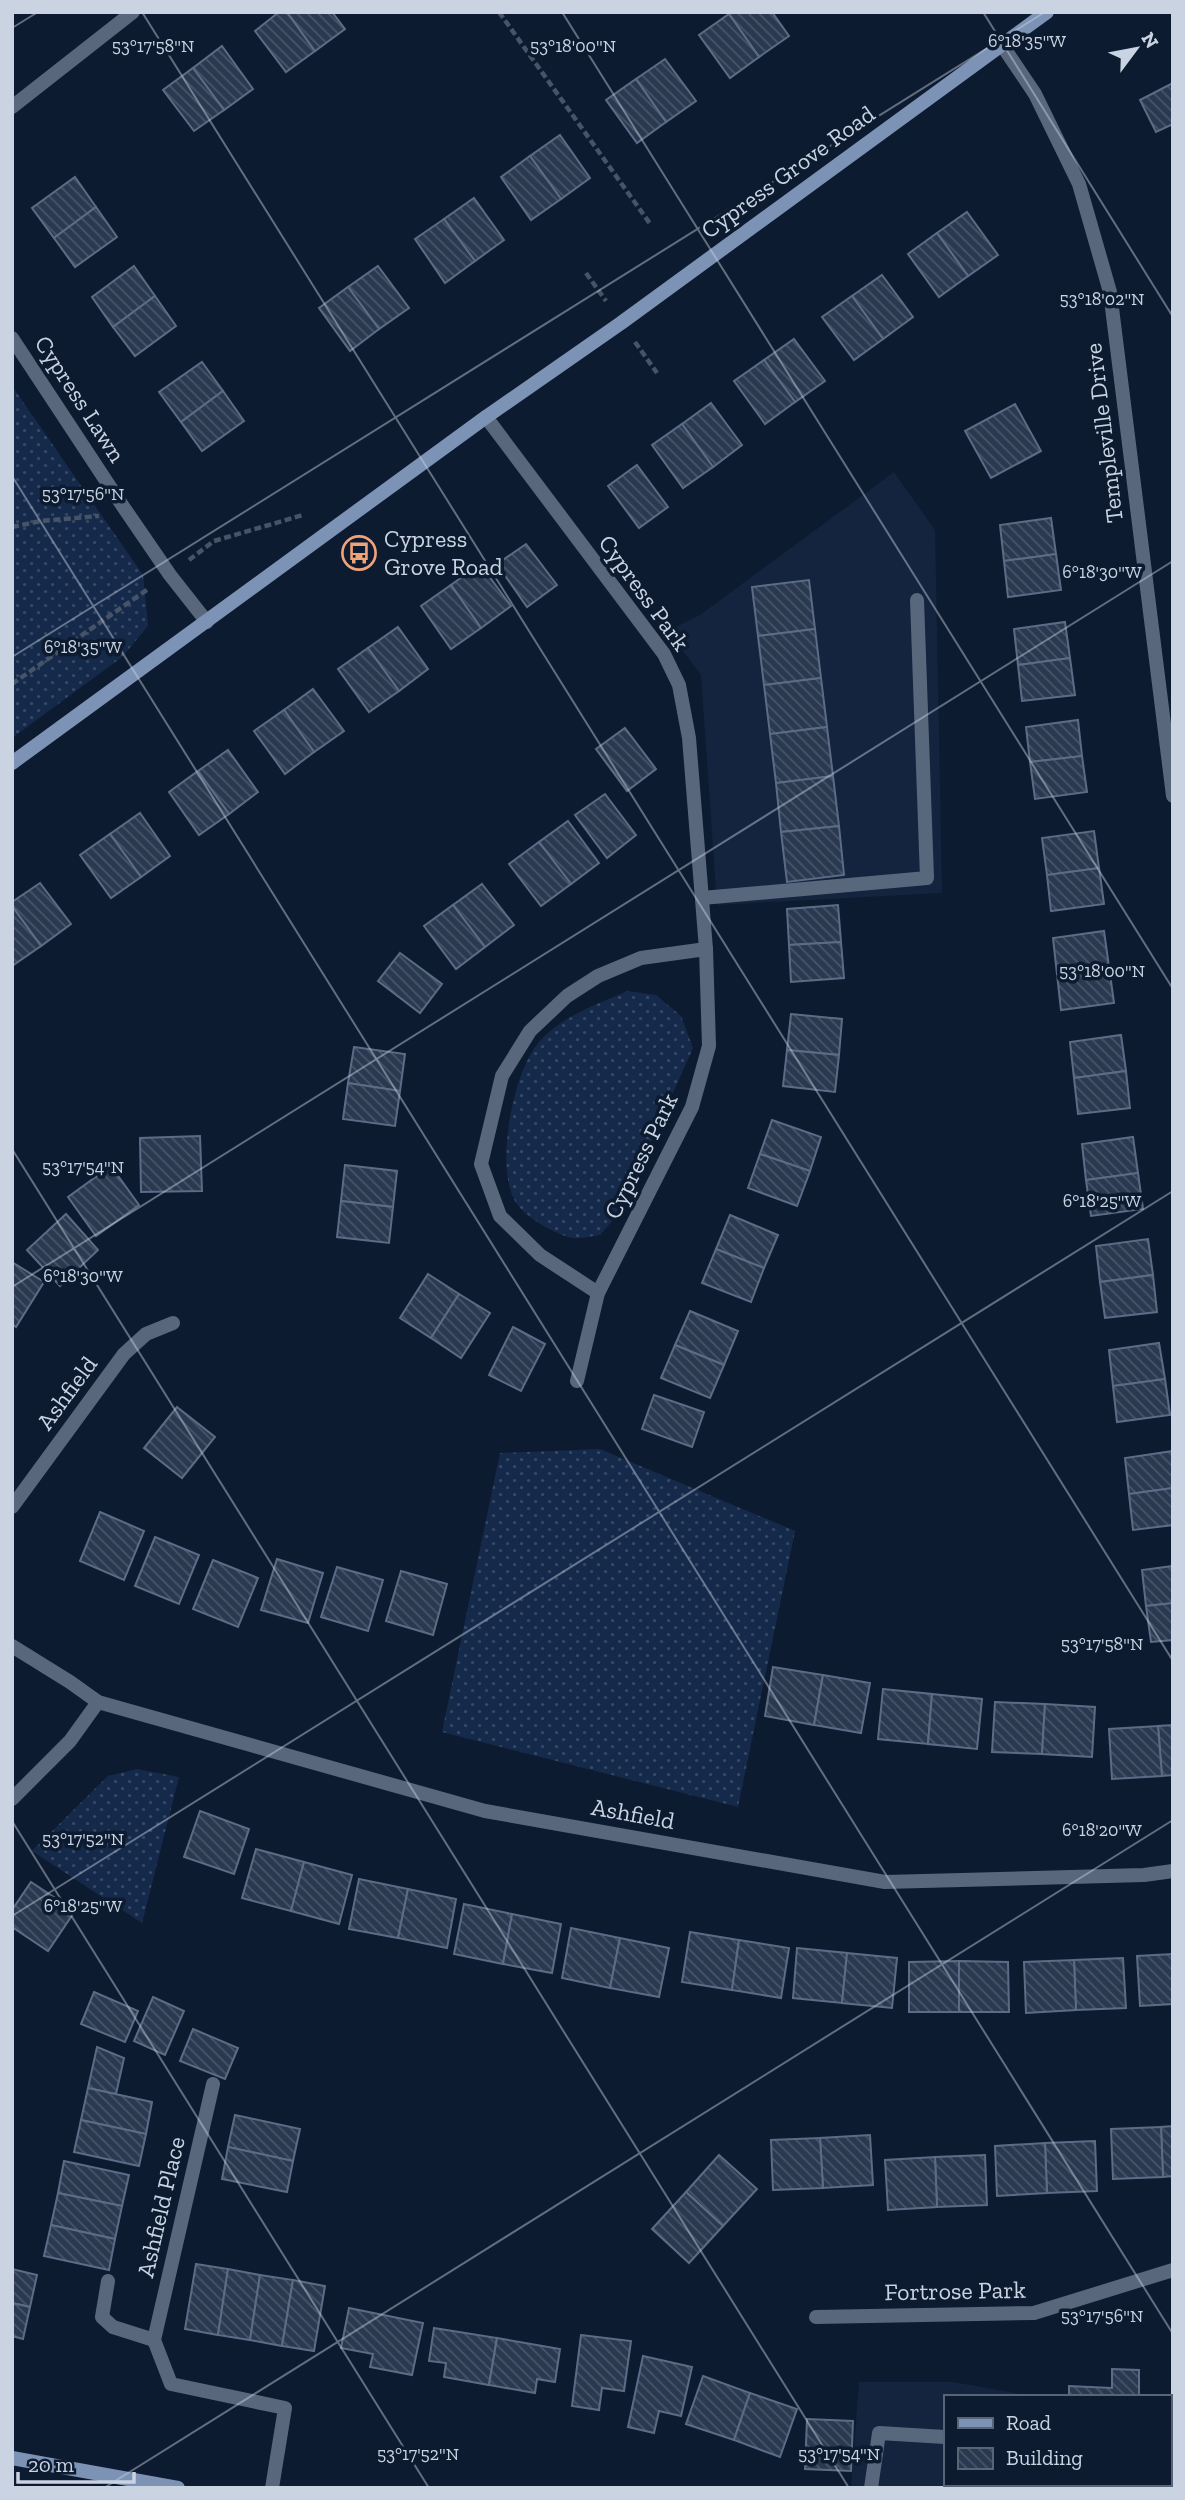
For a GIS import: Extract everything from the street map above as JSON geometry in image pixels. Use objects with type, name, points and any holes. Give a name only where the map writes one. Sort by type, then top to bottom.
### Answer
[{"type":"main road","name":"Cypress Grove Road","points":[[12,763],[1047,12]]},
{"type":"main road","points":[[12,2458],[178,2488]]},
{"type":"street","points":[[12,107],[133,12]]},
{"type":"street","name":"Templeville Drive","points":[[1002,45],[1035,94],[1079,184],[1110,292],[1173,796]]},
{"type":"street","name":"Cypress Lawn","points":[[12,338],[170,575],[207,622]]},
{"type":"street","name":"Cypress Park","points":[[486,417],[664,654],[679,685],[689,738],[706,950],[709,1046],[692,1107],[598,1293],[577,1381]]},
{"type":"street","points":[[702,898],[926,878],[917,600]]},
{"type":"street","points":[[598,1293],[540,1255],[500,1216],[481,1164],[502,1076],[530,1031],[567,996],[598,976],[641,958],[706,950]]},
{"type":"street","name":"Ashfield","points":[[12,1507],[124,1354],[146,1334],[173,1323]]},
{"type":"street","name":"Ashfield","points":[[12,1646],[98,1702],[485,1811],[885,1882],[1144,1875],[1173,1871]]},
{"type":"street","points":[[12,1799],[71,1741],[98,1702]]},
{"type":"street","name":"Ashfield Place","points":[[108,2281],[102,2317],[113,2327],[154,2340],[213,2084]]},
{"type":"street","name":"Fortrose Park","points":[[816,2317],[1034,2313],[1173,2270]]},
{"type":"street","points":[[154,2340],[171,2384],[285,2408],[272,2488]]},
{"type":"street","points":[[871,2488],[879,2433],[944,2437]]},
{"type":"path","points":[[499,12],[651,225]]},
{"type":"path","points":[[12,527],[41,521],[107,515]]},
{"type":"shaded area","points":[[12,386],[143,575],[148,626],[122,657],[12,738]]},
{"type":"shaded area","points":[[894,472],[935,530],[942,893],[717,905],[701,675],[668,631],[700,615]]},
{"type":"shaded area","points":[[628,991],[656,995],[681,1016],[693,1048],[619,1213],[600,1235],[573,1238],[541,1224],[525,1213],[515,1201],[509,1186],[507,1166],[509,1122],[514,1099],[528,1060],[545,1036],[578,1013]]},
{"type":"shaded area","points":[[600,1449],[795,1531],[738,1807],[442,1732],[500,1453]]},
{"type":"shaded area","points":[[137,1769],[179,1777],[142,1923],[32,1851],[108,1776]]},
{"type":"shaded area","points":[[859,2382],[953,2382],[1026,2395],[944,2395],[944,2486],[1077,2488],[851,2488]]},
{"type":"building","points":[[279,12],[287,12],[315,51],[286,72],[255,31]]},
{"type":"building","points":[[287,12],[332,12],[345,29],[315,51]]},
{"type":"building","points":[[772,12],[789,36],[759,57],[729,14]]},
{"type":"building","points":[[729,14],[759,57],[730,78],[699,35]]},
{"type":"building","points":[[222,46],[253,89],[224,110],[193,68]]},
{"type":"building","points":[[665,59],[696,101],[666,122],[636,79]]},
{"type":"building","points":[[193,68],[224,110],[194,131],[163,90]]},
{"type":"building","points":[[636,79],[666,122],[637,143],[606,100]]},
{"type":"building","points":[[1173,83],[1173,124],[1156,132],[1140,100]]},
{"type":"building","points":[[560,135],[590,178],[561,199],[530,156]]},
{"type":"building","points":[[530,156],[561,199],[531,220],[501,177]]},
{"type":"building","points":[[75,177],[96,207],[54,238],[32,208]]},
{"type":"building","points":[[474,198],[504,240],[475,261],[444,219]]},
{"type":"building","points":[[96,207],[117,237],[75,267],[54,238]]},
{"type":"building","points":[[967,212],[998,255],[968,276],[937,233]]},
{"type":"building","points":[[444,219],[475,261],[445,283],[415,239]]},
{"type":"building","points":[[937,233],[968,276],[939,297],[908,254]]},
{"type":"building","points":[[134,266],[155,296],[113,327],[92,297]]},
{"type":"building","points":[[378,266],[409,308],[379,329],[348,287]]},
{"type":"building","points":[[882,275],[913,317],[883,339],[852,296]]},
{"type":"building","points":[[348,287],[379,329],[350,351],[319,308]]},
{"type":"building","points":[[155,296],[176,326],[135,356],[113,327]]},
{"type":"building","points":[[852,296],[883,339],[854,360],[822,317]]},
{"type":"building","points":[[794,339],[825,381],[795,402],[764,360]]},
{"type":"building","points":[[764,360],[795,402],[765,424],[734,381]]},
{"type":"building","points":[[202,362],[223,391],[181,422],[159,392]]},
{"type":"building","points":[[223,391],[244,421],[202,451],[181,422]]},
{"type":"building","points":[[711,403],[742,445],[713,467],[682,424]]},
{"type":"building","points":[[1015,404],[1041,451],[991,478],[965,431]]},
{"type":"building","points":[[682,424],[713,467],[683,488],[652,445]]},
{"type":"building","points":[[637,465],[668,507],[639,528],[608,486]]},
{"type":"building","points":[[1051,518],[1056,554],[1004,561],[1000,525]]},
{"type":"building","points":[[526,544],[557,585],[527,607],[497,564]]},
{"type":"building","points":[[1056,554],[1061,590],[1008,597],[1004,561]]},
{"type":"building","points":[[480,564],[511,606],[481,628],[451,585]]},
{"type":"building","points":[[809,580],[815,629],[758,636],[752,587]]},
{"type":"building","points":[[451,585],[481,628],[451,649],[421,606]]},
{"type":"building","points":[[1065,622],[1070,658],[1018,665],[1014,629]]},
{"type":"building","points":[[398,627],[428,669],[399,691],[368,648]]},
{"type":"building","points":[[815,629],[821,678],[764,685],[758,636]]},
{"type":"building","points":[[368,648],[399,691],[369,712],[338,669]]},
{"type":"building","points":[[1070,658],[1075,695],[1022,701],[1018,665]]},
{"type":"building","points":[[821,678],[827,727],[770,734],[764,685]]},
{"type":"building","points":[[313,689],[344,731],[314,752],[284,710]]},
{"type":"building","points":[[284,710],[314,752],[285,774],[254,731]]},
{"type":"building","points":[[1078,720],[1082,756],[1030,762],[1026,727]]},
{"type":"building","points":[[827,727],[833,776],[776,783],[770,734]]},
{"type":"building","points":[[625,728],[656,769],[627,791],[596,749]]},
{"type":"building","points":[[228,750],[258,792],[229,814],[198,771]]},
{"type":"building","points":[[1082,756],[1087,792],[1035,799],[1030,762]]},
{"type":"building","points":[[198,771],[229,814],[199,835],[169,792]]},
{"type":"building","points":[[833,776],[839,826],[781,832],[776,783]]},
{"type":"building","points":[[605,794],[636,835],[607,858],[575,815]]},
{"type":"building","points":[[140,813],[170,856],[141,877],[110,834]]},
{"type":"building","points":[[568,821],[599,863],[571,884],[539,842]]},
{"type":"building","points":[[839,826],[844,875],[787,882],[781,832]]},
{"type":"building","points":[[1094,831],[1099,868],[1047,875],[1042,838]]},
{"type":"building","points":[[110,834],[141,877],[111,898],[80,855]]},
{"type":"building","points":[[539,842],[571,884],[541,906],[509,864]]},
{"type":"building","points":[[1099,868],[1104,904],[1051,911],[1047,875]]},
{"type":"building","points":[[40,883],[71,924],[41,946],[12,906],[12,902]]},
{"type":"building","points":[[482,884],[514,925],[485,947],[453,905]]},
{"type":"building","points":[[453,905],[485,947],[456,969],[424,926]]},
{"type":"building","points":[[838,905],[841,942],[789,945],[787,909]]},
{"type":"building","points":[[12,906],[41,946],[12,966]]},
{"type":"building","points":[[1104,931],[1109,967],[1057,974],[1053,938]]},
{"type":"building","points":[[841,942],[844,978],[791,982],[789,945]]},
{"type":"building","points":[[400,953],[442,984],[420,1013],[378,981]]},
{"type":"building","points":[[1109,967],[1114,1003],[1061,1010],[1057,974]]},
{"type":"building","points":[[791,1014],[842,1019],[839,1055],[787,1050]]},
{"type":"building","points":[[1121,1035],[1126,1071],[1074,1078],[1070,1042]]},
{"type":"building","points":[[354,1047],[405,1054],[400,1091],[348,1083]]},
{"type":"building","points":[[787,1050],[839,1055],[835,1092],[783,1086]]},
{"type":"building","points":[[1126,1071],[1130,1108],[1078,1114],[1074,1078]]},
{"type":"building","points":[[348,1083],[400,1091],[395,1126],[343,1119]]},
{"type":"building","points":[[772,1120],[821,1137],[810,1171],[760,1154]]},
{"type":"building","points":[[200,1136],[202,1191],[141,1192],[140,1138]]},
{"type":"building","points":[[1133,1137],[1138,1173],[1086,1180],[1082,1144]]},
{"type":"building","points":[[760,1154],[810,1171],[797,1206],[748,1188]]},
{"type":"building","points":[[345,1165],[397,1171],[393,1207],[341,1201]]},
{"type":"building","points":[[111,1166],[139,1205],[96,1236],[68,1197]]},
{"type":"building","points":[[1138,1173],[1143,1209],[1091,1216],[1086,1180]]},
{"type":"building","points":[[341,1201],[393,1207],[389,1243],[337,1237]]},
{"type":"building","points":[[66,1214],[98,1250],[60,1286],[27,1250]]},
{"type":"building","points":[[730,1215],[778,1235],[764,1268],[716,1249]]},
{"type":"building","points":[[1148,1239],[1153,1275],[1100,1282],[1096,1246]]},
{"type":"building","points":[[716,1249],[764,1268],[751,1302],[702,1283]]},
{"type":"building","points":[[12,1262],[44,1282],[16,1327],[12,1324]]},
{"type":"building","points":[[428,1274],[459,1294],[431,1338],[400,1318]]},
{"type":"building","points":[[1153,1275],[1157,1312],[1105,1318],[1100,1282]]},
{"type":"building","points":[[459,1294],[490,1313],[461,1358],[431,1338]]},
{"type":"building","points":[[690,1311],[738,1331],[724,1365],[675,1345]]},
{"type":"building","points":[[513,1327],[545,1344],[521,1391],[489,1375]]},
{"type":"building","points":[[1159,1343],[1165,1379],[1113,1386],[1109,1350]]},
{"type":"building","points":[[675,1345],[724,1365],[710,1398],[661,1378]]},
{"type":"building","points":[[1165,1379],[1170,1415],[1117,1422],[1113,1386]]},
{"type":"building","points":[[654,1395],[704,1412],[692,1447],[642,1429]]},
{"type":"building","points":[[177,1407],[215,1437],[182,1478],[144,1448]]},
{"type":"building","points":[[1173,1451],[1173,1488],[1129,1494],[1125,1458]]},
{"type":"building","points":[[1173,1488],[1173,1525],[1133,1530],[1129,1494]]},
{"type":"building","points":[[100,1512],[144,1531],[124,1580],[80,1561]]},
{"type":"building","points":[[155,1537],[199,1555],[179,1604],[135,1586]]},
{"type":"building","points":[[277,1559],[323,1573],[308,1623],[261,1610]]},
{"type":"building","points":[[213,1560],[258,1578],[238,1627],[193,1609]]},
{"type":"building","points":[[1173,1566],[1173,1603],[1146,1606],[1142,1570]]},
{"type":"building","points":[[337,1567],[383,1580],[368,1631],[321,1617]]},
{"type":"building","points":[[401,1571],[447,1584],[433,1635],[386,1621]]},
{"type":"building","points":[[1173,1603],[1173,1640],[1151,1642],[1146,1606]]},
{"type":"building","points":[[773,1667],[823,1675],[814,1725],[765,1716]]},
{"type":"building","points":[[823,1675],[870,1683],[861,1733],[814,1725]]},
{"type":"building","points":[[883,1689],[932,1694],[928,1744],[878,1739]]},
{"type":"building","points":[[932,1694],[982,1699],[977,1749],[928,1744]]},
{"type":"building","points":[[995,1702],[1045,1704],[1042,1754],[992,1752]]},
{"type":"building","points":[[1045,1704],[1095,1707],[1092,1757],[1042,1754]]},
{"type":"building","points":[[1173,1725],[1173,1775],[1162,1776],[1158,1726]]},
{"type":"building","points":[[1158,1726],[1162,1776],[1112,1779],[1109,1729]]},
{"type":"building","points":[[200,1811],[249,1829],[234,1874],[184,1857]]},
{"type":"building","points":[[256,1849],[304,1862],[291,1911],[242,1898]]},
{"type":"building","points":[[304,1862],[352,1875],[339,1924],[291,1911]]},
{"type":"building","points":[[359,1879],[408,1889],[398,1938],[349,1929]]},
{"type":"building","points":[[31,1882],[75,1911],[48,1951],[12,1927],[12,1910]]},
{"type":"building","points":[[408,1889],[456,1899],[447,1948],[398,1938]]},
{"type":"building","points":[[464,1904],[512,1914],[503,1964],[454,1954]]},
{"type":"building","points":[[512,1914],[561,1924],[552,1973],[503,1964]]},
{"type":"building","points":[[571,1928],[620,1938],[610,1988],[562,1978]]},
{"type":"building","points":[[690,1932],[739,1940],[732,1990],[682,1982]]},
{"type":"building","points":[[620,1938],[669,1948],[659,1997],[610,1988]]},
{"type":"building","points":[[739,1940],[789,1948],[781,1998],[732,1990]]},
{"type":"building","points":[[797,1948],[847,1953],[842,2003],[793,1998]]},
{"type":"building","points":[[847,1953],[897,1958],[892,2008],[842,2003]]},
{"type":"building","points":[[1173,1954],[1173,2004],[1140,2006],[1137,1956]]},
{"type":"building","points":[[1123,1958],[1126,2008],[1076,2010],[1074,1960]]},
{"type":"building","points":[[1074,1960],[1076,2010],[1026,2013],[1024,1962]]},
{"type":"building","points":[[959,1961],[1008,1962],[1009,2012],[959,2012]]},
{"type":"building","points":[[959,1961],[959,2012],[909,2012],[909,1962]]},
{"type":"building","points":[[94,1992],[138,2011],[125,2042],[81,2024]]},
{"type":"building","points":[[153,1997],[184,2011],[165,2055],[134,2041]]},
{"type":"building","points":[[193,2029],[238,2048],[225,2079],[180,2061]]},
{"type":"building","points":[[97,2047],[124,2058],[116,2094],[88,2088]]},
{"type":"building","points":[[88,2088],[152,2102],[146,2134],[81,2120]]},
{"type":"building","points":[[235,2115],[300,2129],[293,2161],[228,2147]]},
{"type":"building","points":[[81,2120],[146,2134],[139,2166],[74,2152]]},
{"type":"building","points":[[1173,2126],[1173,2176],[1163,2177],[1161,2127]]},
{"type":"building","points":[[1161,2127],[1163,2177],[1113,2179],[1111,2129]]},
{"type":"building","points":[[870,2135],[873,2185],[823,2188],[820,2138]]},
{"type":"building","points":[[820,2138],[823,2188],[773,2190],[771,2140]]},
{"type":"building","points":[[1095,2141],[1097,2191],[1047,2193],[1045,2143]]},
{"type":"building","points":[[1045,2143],[1047,2193],[997,2196],[995,2146]]},
{"type":"building","points":[[228,2147],[293,2161],[287,2192],[222,2179]]},
{"type":"building","points":[[719,2155],[757,2189],[723,2226],[686,2192]]},
{"type":"building","points":[[985,2155],[987,2205],[937,2207],[935,2157]]},
{"type":"building","points":[[935,2157],[937,2207],[888,2210],[885,2160]]},
{"type":"building","points":[[64,2161],[129,2175],[122,2206],[58,2193]]},
{"type":"building","points":[[686,2192],[723,2226],[689,2263],[652,2229]]},
{"type":"building","points":[[58,2193],[122,2206],[115,2239],[51,2225]]},
{"type":"building","points":[[51,2225],[115,2239],[109,2270],[44,2256]]},
{"type":"building","points":[[196,2264],[228,2269],[218,2335],[185,2329]]},
{"type":"building","points":[[12,2269],[37,2275],[30,2307],[12,2303]]},
{"type":"building","points":[[228,2269],[260,2275],[250,2340],[218,2335]]},
{"type":"building","points":[[260,2275],[293,2280],[282,2346],[250,2340]]},
{"type":"building","points":[[293,2280],[325,2286],[314,2351],[282,2346]]},
{"type":"building","points":[[12,2303],[30,2307],[23,2339],[12,2336]]},
{"type":"building","points":[[349,2308],[423,2323],[412,2375],[370,2367],[373,2354],[341,2348]]},
{"type":"building","points":[[434,2328],[497,2338],[489,2385],[444,2377],[446,2363],[429,2361]]},
{"type":"building","points":[[581,2335],[631,2341],[624,2391],[602,2388],[599,2410],[572,2406]]},
{"type":"building","points":[[497,2338],[560,2349],[555,2382],[537,2379],[535,2393],[489,2385]]},
{"type":"building","points":[[643,2356],[692,2367],[681,2416],[659,2411],[654,2433],[628,2427]]},
{"type":"building","points":[[1112,2369],[1139,2370],[1139,2395],[1069,2395],[1069,2386],[1112,2388]]},
{"type":"building","points":[[703,2376],[750,2393],[734,2440],[686,2424]]},
{"type":"building","points":[[750,2393],[797,2409],[780,2457],[734,2440]]},
{"type":"building","points":[[807,2419],[853,2421],[851,2471],[805,2469]]},
{"type":"building","points":[[1037,2486],[1074,2487],[1036,2488]]},
{"type":"place","name":"Cypress Grove Road","points":[[359,553]]}]
